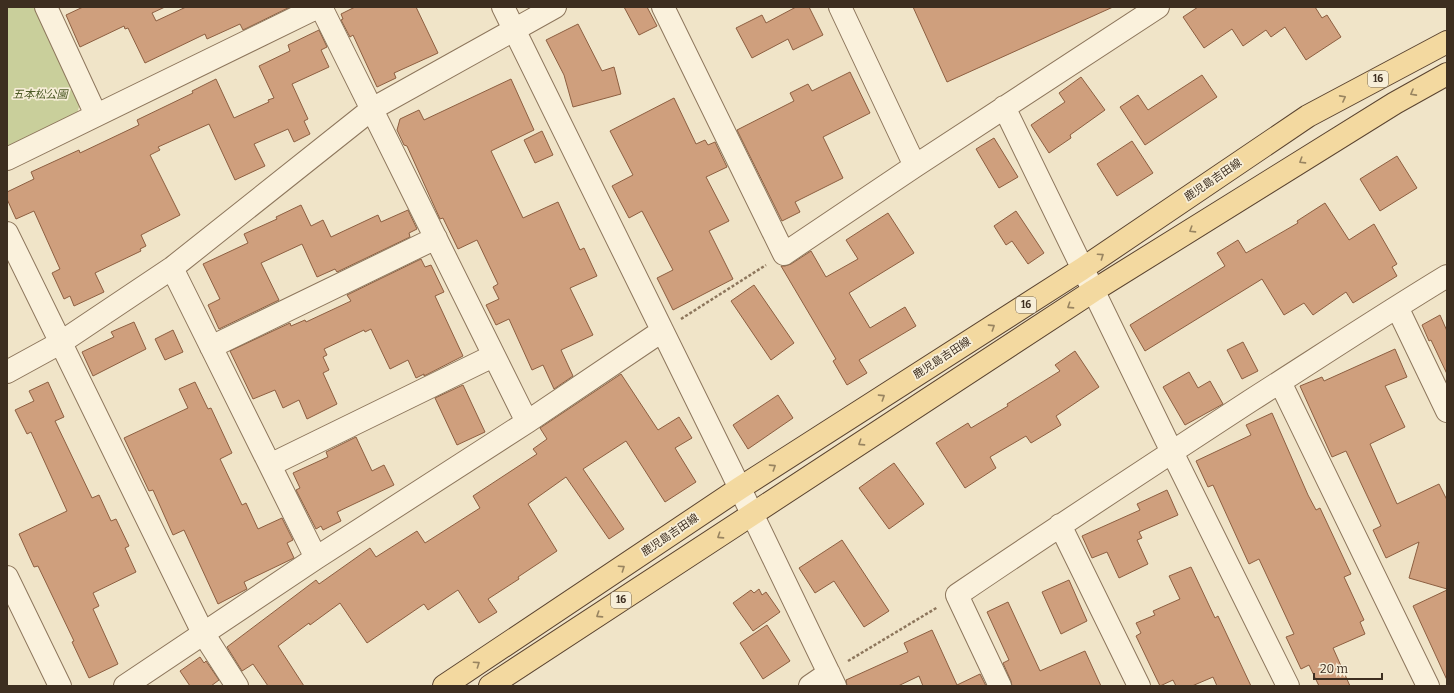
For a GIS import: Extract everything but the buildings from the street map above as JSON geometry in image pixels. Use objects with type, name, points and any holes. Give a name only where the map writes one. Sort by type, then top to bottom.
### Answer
[{"type":"main road","name":"鹿児島吉田線","points":[[444,686],[740,488],[1082,269],[1308,116],[1447,42]]},
{"type":"main road","name":"16","points":[[490,686],[1093,291],[1396,103],[1447,74]]},
{"type":"street","points":[[46,7],[96,115]]},
{"type":"street","points":[[7,159],[318,7]]},
{"type":"street","points":[[322,7],[493,356],[527,422]]},
{"type":"street","points":[[503,7],[740,488],[832,680],[810,686]]},
{"type":"street","points":[[7,372],[60,343],[172,268],[372,110],[555,7]]},
{"type":"street","points":[[663,7],[784,254],[914,166],[1158,7]]},
{"type":"street","points":[[840,7],[914,166]]},
{"type":"street","points":[[1004,107],[1082,269],[1288,686]]},
{"type":"street","points":[[7,233],[203,633],[237,686]]},
{"type":"street","points":[[212,347],[436,238]]},
{"type":"street","points":[[172,268],[316,558]]},
{"type":"street","points":[[1000,686],[957,595],[1060,525],[1172,452],[1447,276]]},
{"type":"street","points":[[1397,307],[1447,411]]},
{"type":"street","points":[[125,686],[316,558],[527,422],[662,331]]},
{"type":"street","points":[[270,465],[493,356]]},
{"type":"street","points":[[1280,382],[1428,686]]},
{"type":"street","points":[[1060,525],[1139,686]]},
{"type":"street","points":[[7,577],[60,686]]},
{"type":"path","points":[[662,331],[784,254]]},
{"type":"path","points":[[832,680],[957,595]]},
{"type":"green space","name":"五本松公園","points":[[7,7],[34,7],[80,104],[77,113],[7,147]]}]
